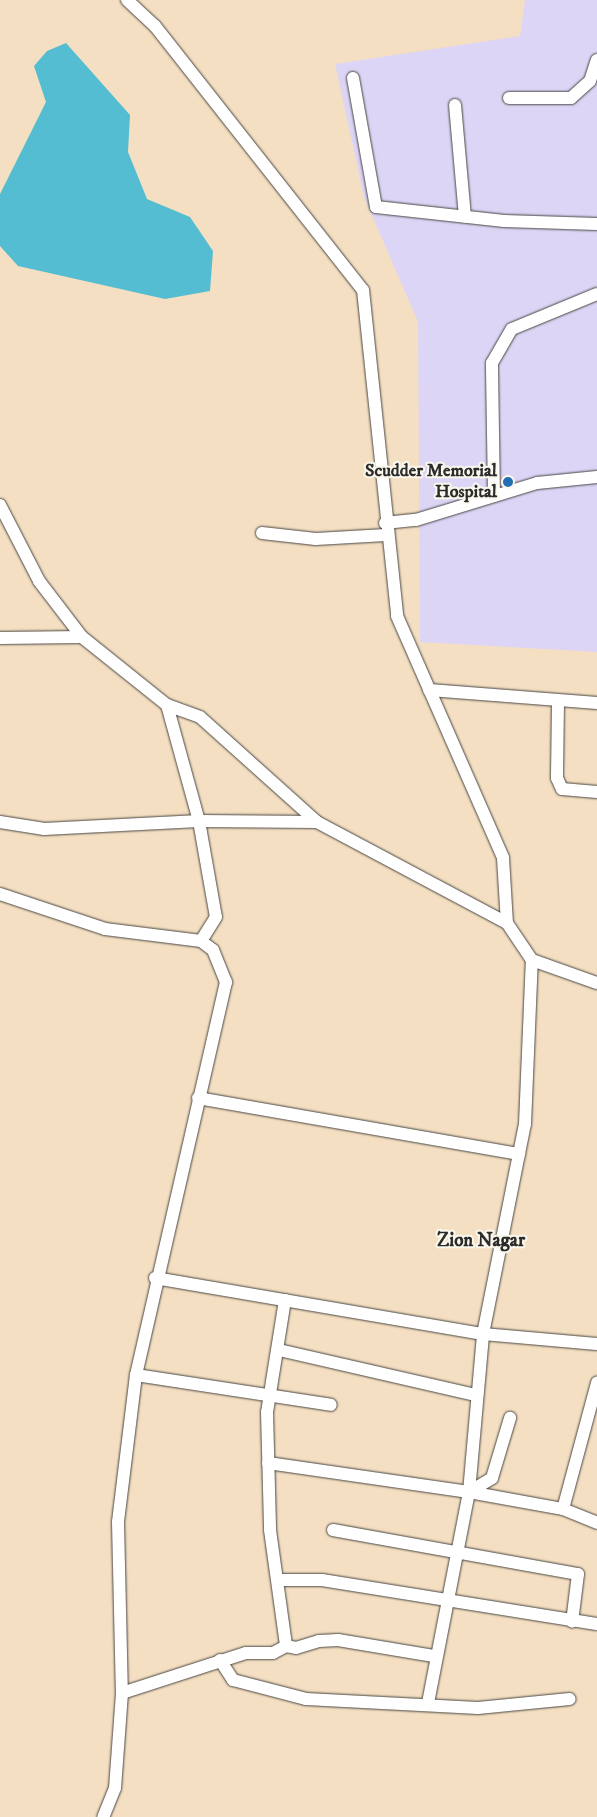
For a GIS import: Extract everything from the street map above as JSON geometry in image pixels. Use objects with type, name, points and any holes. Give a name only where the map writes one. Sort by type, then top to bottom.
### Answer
[{"type":"street","points":[[127,0],[155,26],[363,290],[386,529],[398,616],[503,858],[507,923]]},
{"type":"street","points":[[509,98],[571,98],[590,81],[597,60]]},
{"type":"street","points":[[353,78],[376,207],[465,217],[597,224]]},
{"type":"street","points":[[455,105],[465,217]]},
{"type":"street","points":[[494,496],[492,363],[512,329],[597,294]]},
{"type":"street","points":[[262,533],[316,539],[386,529],[494,496],[559,479],[597,477]]},
{"type":"street","points":[[0,505],[39,581],[82,637],[167,705],[200,717],[317,822],[507,923],[532,960],[597,983]]},
{"type":"street","points":[[0,638],[82,637]]},
{"type":"street","points":[[430,690],[558,703],[597,703]]},
{"type":"street","points":[[558,703],[559,784],[562,789],[597,792]]},
{"type":"street","points":[[167,705],[199,821],[216,917],[201,941]]},
{"type":"street","points":[[0,822],[44,829],[199,821],[317,822]]},
{"type":"street","points":[[0,894],[105,929],[201,941],[213,950],[226,982],[155,1278],[136,1375],[118,1522],[122,1693],[115,1788],[103,1817]]},
{"type":"street","points":[[428,1703],[434,1656],[469,1492],[476,1395],[483,1334],[525,1124],[532,960]]},
{"type":"street","points":[[198,1098],[519,1154]]},
{"type":"street","points":[[155,1278],[483,1334],[597,1344]]},
{"type":"street","points":[[285,1300],[271,1396],[268,1464],[270,1530],[280,1580],[286,1646]]},
{"type":"street","points":[[279,1350],[476,1395]]},
{"type":"street","points":[[136,1375],[331,1405]]},
{"type":"street","points":[[563,1509],[597,1383]]},
{"type":"street","points":[[469,1492],[492,1478],[510,1418]]},
{"type":"street","points":[[268,1464],[469,1492],[563,1509],[597,1523]]},
{"type":"street","points":[[333,1530],[456,1549],[578,1574],[572,1622]]},
{"type":"street","points":[[280,1580],[322,1580],[446,1602],[572,1622],[597,1624]]},
{"type":"street","points":[[122,1693],[220,1660],[246,1653],[273,1653],[286,1646],[338,1640],[434,1656]]},
{"type":"street","points":[[220,1660],[233,1680],[306,1699],[428,1703],[478,1708],[570,1699]]},
{"type":"shaded area","name":"Scudder Memorial Hospital","points":[[525,0],[597,0],[597,652],[420,642],[418,322],[364,197],[335,64],[520,36]]},
{"type":"water","points":[[66,43],[130,115],[128,152],[147,199],[190,217],[213,251],[210,291],[165,299],[18,266],[0,246],[0,194],[46,102],[34,66],[47,51]]},
{"type":"place","name":"Scudder Memorial Hospital","points":[[508,482]]},
{"type":"district","name":"Zion Nagar","points":[[481,1241]]}]
